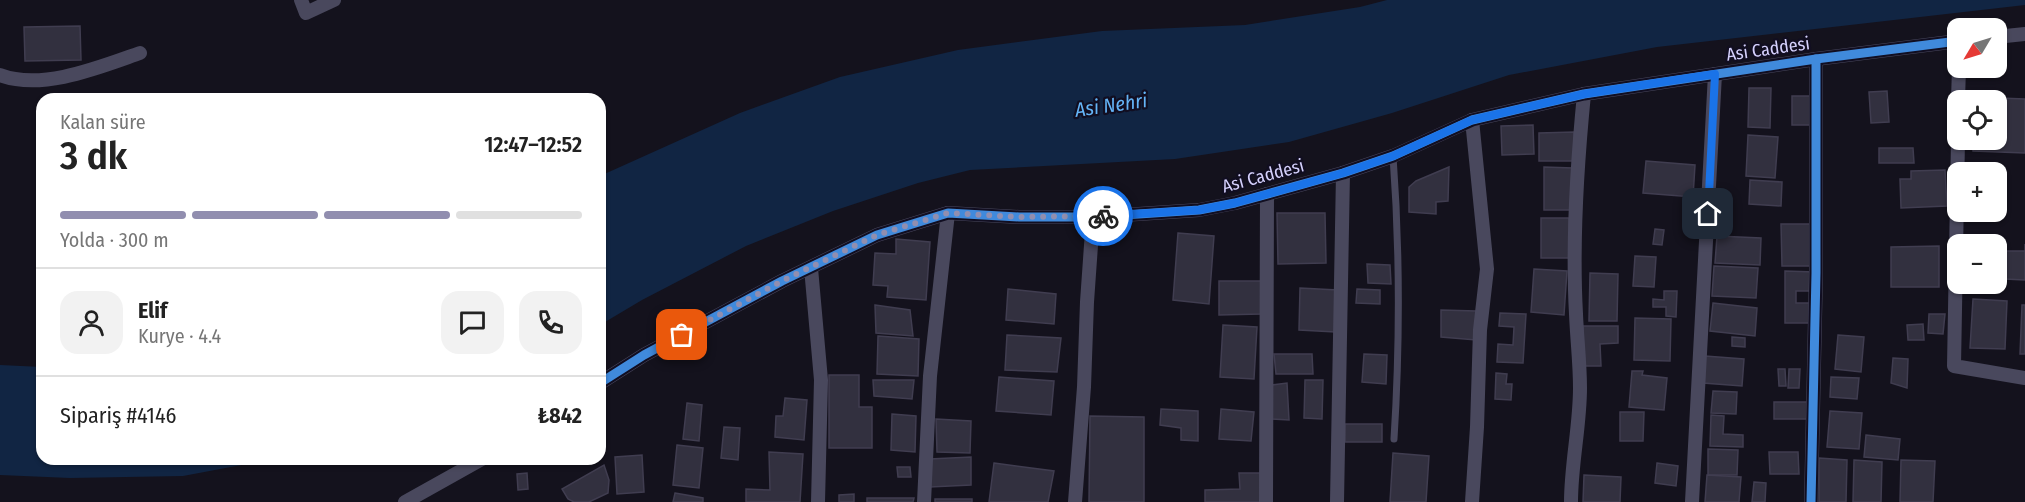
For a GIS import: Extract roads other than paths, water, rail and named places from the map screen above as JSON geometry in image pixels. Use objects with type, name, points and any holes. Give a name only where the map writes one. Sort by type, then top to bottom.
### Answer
[{"type":"street","points":[[302,0],[306,13],[334,0]]},
{"type":"street","points":[[2007,36],[2025,34]]},
{"type":"street","name":"Asi Caddesi","points":[[606,379],[644,355],[782,281],[877,235],[948,213],[1019,217],[1093,217],[1199,210],[1343,173],[1393,156],[1472,120],[1584,94],[1816,59],[1947,42]]},
{"type":"street","points":[[0,75],[28,80],[61,78],[94,70],[140,53]]},
{"type":"street","points":[[1811,502],[1816,273],[1816,59]]},
{"type":"street","points":[[1692,502],[1715,74]]},
{"type":"street","points":[[1571,502],[1571,477],[1580,391],[1576,314],[1577,161],[1584,94]]},
{"type":"street","points":[[1472,120],[1488,269],[1480,330],[1472,502]]},
{"type":"street","points":[[1958,150],[1954,366],[2025,378]]},
{"type":"street","points":[[1337,502],[1343,173]]},
{"type":"street","points":[[1266,502],[1267,194]]},
{"type":"street","points":[[924,502],[930,376],[948,213]]},
{"type":"street","points":[[1075,502],[1093,217]]},
{"type":"street","points":[[811,268],[821,380],[818,502]]},
{"type":"street","points":[[405,502],[471,465]]},
{"type":"lane","points":[[1393,156],[1400,301],[1395,438]]},
{"type":"water","name":"Asi Nehri","points":[[1387,0],[2025,0],[2025,5],[1657,47],[1509,75],[1392,113],[1289,142],[1175,159],[970,170],[918,183],[833,211],[746,246],[606,321],[606,173],[740,113],[840,77],[958,50],[1102,31],[1245,25],[1360,7]]},
{"type":"water","points":[[0,365],[36,367],[36,465],[242,465],[183,476],[70,478],[0,475]]}]
